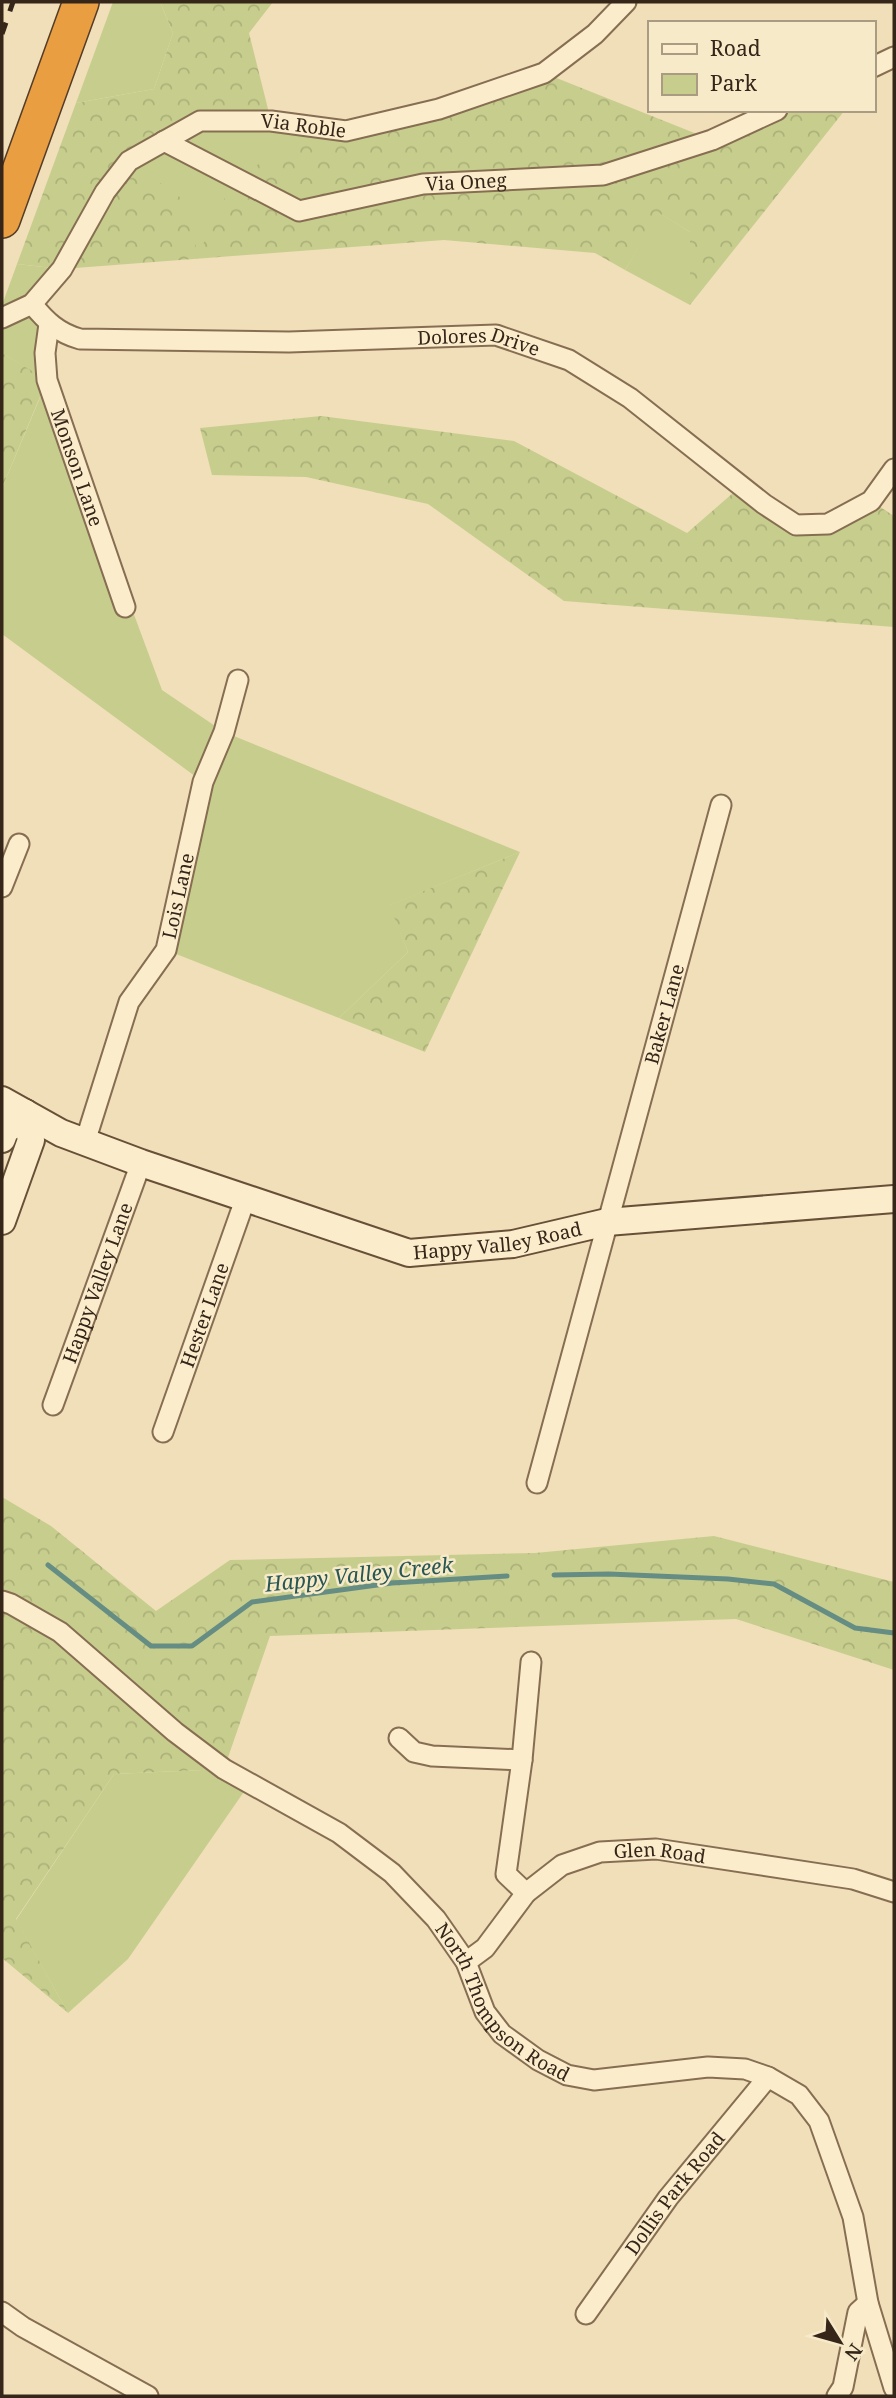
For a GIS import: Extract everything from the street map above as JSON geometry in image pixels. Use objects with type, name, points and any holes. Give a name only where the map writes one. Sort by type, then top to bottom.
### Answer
[{"type":"highway","points":[[2,220],[80,2]]},
{"type":"street","name":"Via Roble","points":[[32,304],[62,269],[106,192],[129,161],[200,121],[271,121],[346,131],[439,108],[544,73],[595,34],[626,2]]},
{"type":"street","points":[[875,66],[894,57]]},
{"type":"street","name":"Via Oneg","points":[[164,141],[299,211],[423,184],[603,174],[712,140],[773,112]]},
{"type":"street","points":[[2,318],[32,304]]},
{"type":"street","name":"Dolores Drive","points":[[32,304],[49,324],[65,335],[80,339],[289,342],[496,335],[569,360],[620,392],[764,504],[796,525],[828,524],[871,501],[894,469]]},
{"type":"street","name":"Monson Lane","points":[[49,324],[45,353],[47,380],[125,607]]},
{"type":"street","name":"Lois Lane","points":[[85,1142],[129,1002],[166,950],[203,782],[224,732],[239,680]]},
{"type":"street","name":"Baker Lane","points":[[537,1483],[720,805]]},
{"type":"street","points":[[2,887],[19,844]]},
{"type":"street","points":[[2,1139],[13,1107]]},
{"type":"street","points":[[2,1221],[31,1140],[13,1107]]},
{"type":"street","name":"Happy Valley Road","points":[[13,1107],[61,1133],[141,1163],[409,1253],[513,1244],[607,1222],[894,1199]]},
{"type":"street","name":"Happy Valley Lane","points":[[53,1405],[141,1163]]},
{"type":"street","name":"Hester Lane","points":[[163,1432],[246,1197]]},
{"type":"street","name":"North Thompson Road","points":[[2,1601],[60,1632],[175,1732],[225,1769],[339,1833],[381,1865],[436,1919],[466,1962],[485,2012],[502,2034],[538,2060],[567,2075],[594,2080],[708,2067],[746,2069],[768,2077],[799,2095],[819,2121],[853,2217],[869,2303],[894,2388]]},
{"type":"street","points":[[526,1893],[506,1874],[522,1760],[531,1662]]},
{"type":"street","points":[[399,1738],[414,1752],[432,1756],[522,1760]]},
{"type":"street","name":"Glen Road","points":[[466,1962],[485,1948],[526,1893],[562,1864],[600,1852],[656,1849],[853,1879],[894,1892]]},
{"type":"street","name":"Dollis Park Road","points":[[586,2314],[668,2198],[768,2077]]},
{"type":"street","points":[[837,2396],[844,2387],[858,2312],[869,2303]]},
{"type":"street","points":[[2,2312],[23,2327],[148,2396]]},
{"type":"green space","points":[[113,2],[160,2],[173,33],[154,89],[76,103]]},
{"type":"green space","points":[[160,2],[273,2],[249,33],[271,121],[200,121],[130,161],[192,206],[197,257],[234,178],[323,128],[346,131],[544,73],[712,140],[773,112],[843,112],[690,305],[690,232],[659,213],[625,270],[595,253],[444,240],[62,269],[17,264],[76,103],[154,89],[173,33]]},
{"type":"green space","points":[[200,121],[323,128],[197,259],[129,161]]},
{"type":"green space","points":[[658,212],[690,232],[690,305],[625,270]]},
{"type":"green space","points":[[17,264],[62,269],[36,308],[52,328],[47,380],[162,690],[224,732],[520,852],[390,905],[408,952],[339,1018],[166,950],[203,782],[2,634],[2,488],[47,381],[2,353],[2,305]]},
{"type":"green space","points":[[2,353],[47,380],[2,488]]},
{"type":"green space","points":[[321,416],[514,441],[687,533],[741,486],[796,525],[871,501],[894,516],[894,627],[564,601],[428,504],[306,477],[212,475],[200,428]]},
{"type":"green space","points":[[520,852],[425,1052],[339,1018],[408,952],[389,905]]},
{"type":"green space","points":[[2,1497],[51,1526],[156,1611],[230,1560],[535,1553],[714,1536],[894,1582],[894,1670],[736,1619],[270,1636],[224,1769],[114,1774],[16,1919],[68,2013],[2,1958]]},
{"type":"green space","points":[[224,1769],[250,1783],[128,1959],[68,2013],[16,1920],[114,1774]]},
{"type":"waterway","name":"Happy Valley Creek","points":[[48,1565],[151,1646],[192,1646],[252,1602],[392,1583],[507,1576]]},
{"type":"waterway","name":"Happy Valley Creek","points":[[554,1575],[609,1574],[728,1579],[774,1584],[855,1628],[894,1633]]},
{"type":"railway","points":[[2,34],[13,2]]}]
